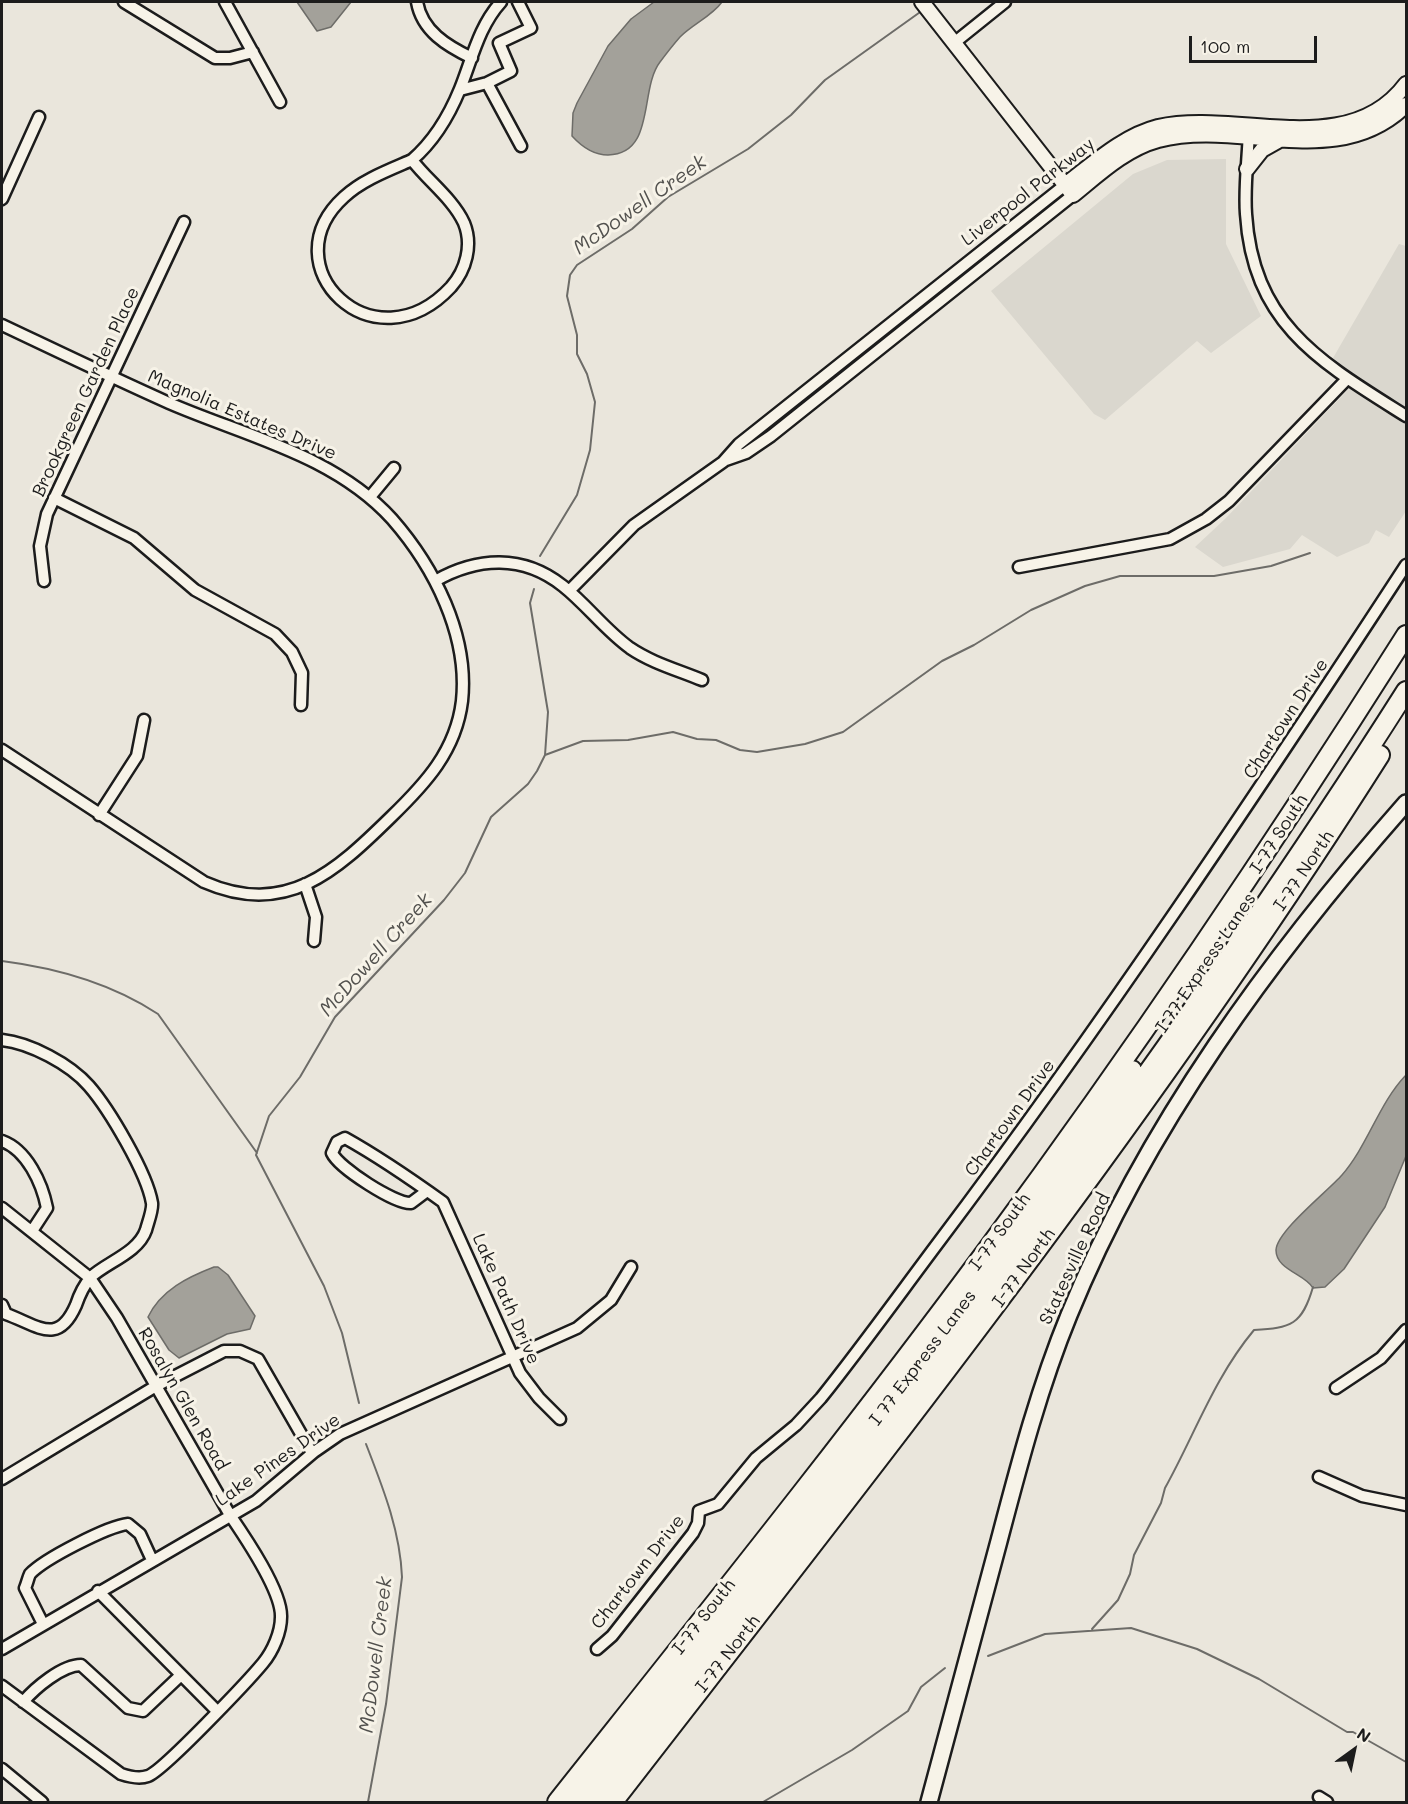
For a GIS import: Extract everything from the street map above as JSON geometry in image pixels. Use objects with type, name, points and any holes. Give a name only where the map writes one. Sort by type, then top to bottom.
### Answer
[{"type":"highway","name":"I-77 South","points":[[557,1803],[779,1522],[949,1301],[1130,1051],[1253,873],[1407,636]]},
{"type":"highway","name":"I 77 Express Lanes","points":[[575,1803],[886,1407],[1045,1194],[1256,889],[1407,656]]},
{"type":"highway","name":"I 77 Express Lanes","points":[[595,1803],[979,1305],[1185,1021],[1407,692]]},
{"type":"highway","name":"I-77 North","points":[[613,1803],[881,1459],[1052,1230],[1242,963],[1407,713]]},
{"type":"highway","points":[[979,1305],[1052,1230]]},
{"type":"highway","points":[[721,1618],[779,1522]]},
{"type":"main road","name":"Statesville Road","points":[[929,1803],[1036,1408],[1069,1315],[1093,1261],[1146,1160],[1221,1041],[1304,926],[1407,804]]},
{"type":"street","points":[[124,2],[215,58],[230,58],[253,52]]},
{"type":"street","points":[[225,2],[280,102]]},
{"type":"street","points":[[417,2],[429,29],[443,42],[472,58]]},
{"type":"street","points":[[412,160],[463,221],[467,242],[465,263],[455,282],[428,307],[412,315],[375,317],[348,304],[328,286],[319,267],[318,246],[327,220],[342,198],[360,185],[412,160],[437,134],[460,90],[488,20],[501,2]]},
{"type":"street","points":[[460,90],[487,82],[511,70],[499,44],[531,28],[518,2]]},
{"type":"street","points":[[922,2],[1069,190]]},
{"type":"street","points":[[954,43],[1005,2]]},
{"type":"street","points":[[487,82],[520,146]]},
{"type":"street","name":"Liverpool Parkway","points":[[569,591],[649,513],[723,462],[746,453],[771,436],[1069,190],[1126,155],[1157,141],[1343,124],[1378,108],[1407,84]]},
{"type":"street","name":"Liverpool Parkway","points":[[1249,132],[1280,140],[1343,138],[1375,126],[1407,105]]},
{"type":"street","points":[[2,199],[39,117]]},
{"type":"street","points":[[1249,132],[1247,229],[1253,258],[1265,291],[1292,332],[1320,360],[1407,416]]},
{"type":"street","points":[[1247,169],[1262,150],[1280,140]]},
{"type":"street","name":"Brookgreen Garden Place","points":[[44,580],[40,553],[42,530],[54,498],[183,222]]},
{"type":"street","name":"Magnolia Estates Drive","points":[[2,325],[111,376],[311,460],[346,479],[370,497],[407,538],[435,581],[452,622],[462,678],[462,702],[453,738],[434,771],[392,816],[338,867],[305,885],[262,894],[232,892],[212,886],[184,872],[2,750]]},
{"type":"street","points":[[1019,567],[1170,539],[1206,519],[1229,501],[1347,379]]},
{"type":"street","points":[[370,497],[394,468]]},
{"type":"street","points":[[54,498],[134,538],[195,590],[276,634],[292,652],[302,673],[301,705]]},
{"type":"street","points":[[435,581],[465,566],[507,562],[536,569],[569,591],[631,648],[653,661],[702,680]]},
{"type":"street","name":"Chartown Drive","points":[[597,1650],[612,1636],[693,1533],[698,1523],[699,1511],[718,1504],[756,1458],[796,1425],[821,1398],[973,1197],[1170,920],[1407,565]]},
{"type":"street","points":[[99,815],[137,756],[144,720]]},
{"type":"street","points":[[305,885],[316,917],[314,941]]},
{"type":"street","points":[[2,1040],[15,1041],[63,1065],[89,1086],[137,1162],[152,1204],[145,1233],[126,1254],[90,1278],[68,1322],[62,1328],[52,1331],[3,1313]]},
{"type":"street","name":"Lake Path Drive","points":[[427,1191],[411,1203],[396,1200],[340,1165],[332,1153],[334,1147],[345,1138],[427,1191],[443,1202],[452,1218],[511,1357],[539,1398],[560,1419]]},
{"type":"street","points":[[2,1142],[27,1161],[44,1194],[47,1208],[32,1231]]},
{"type":"street","name":"Rosalyn Glen Road","points":[[2,1208],[90,1278],[156,1386],[230,1515],[251,1545],[279,1603],[282,1616],[276,1641],[262,1664],[217,1712]]},
{"type":"street","name":"Lake Pines Drive","points":[[2,1649],[256,1501],[312,1453],[340,1434],[577,1328],[596,1315],[611,1300],[631,1267]]},
{"type":"street","points":[[1336,1388],[1381,1358],[1407,1330]]},
{"type":"street","points":[[2,1479],[156,1386],[224,1351],[240,1351],[253,1356],[263,1367],[312,1453]]},
{"type":"street","points":[[1319,1478],[1362,1496],[1407,1505]]},
{"type":"street","points":[[43,1624],[25,1588],[29,1575],[50,1561],[114,1525],[128,1524],[140,1534],[152,1560]]},
{"type":"street","points":[[2,1686],[121,1774],[130,1777],[151,1775],[217,1712],[98,1592]]},
{"type":"street","points":[[23,1702],[40,1684],[77,1665],[90,1670],[128,1707],[143,1711],[181,1675]]},
{"type":"street","points":[[2,1769],[42,1803]]},
{"type":"shaded area","points":[[297,2],[351,2],[331,27],[317,31]]},
{"type":"shaded area","points":[[654,2],[722,2],[713,12],[680,37],[660,62],[650,88],[640,132],[633,144],[623,152],[608,155],[593,152],[572,136],[573,113],[577,103],[608,46],[631,19]]},
{"type":"shaded area","points":[[1226,159],[1226,244],[1261,316],[1211,353],[1197,341],[1105,420],[1094,414],[991,291],[1133,174],[1167,160]]},
{"type":"shaded area","points":[[1399,244],[1406,246],[1406,511],[1389,537],[1376,530],[1369,543],[1337,557],[1302,535],[1290,549],[1223,567],[1195,547],[1226,518],[1359,378],[1333,358]]},
{"type":"shaded area","points":[[1406,1075],[1406,1156],[1385,1207],[1344,1269],[1325,1287],[1313,1288],[1277,1257],[1276,1250],[1279,1242],[1304,1211],[1342,1175],[1359,1151],[1388,1098]]},
{"type":"shaded area","points":[[218,1267],[228,1275],[255,1316],[250,1329],[227,1334],[179,1358],[169,1350],[148,1317],[160,1299],[168,1292],[185,1280]]},
{"type":"waterway","name":"McDowell Creek","points":[[540,556],[577,495],[590,450],[595,402],[587,374],[577,354],[577,335],[567,296],[570,275],[577,265],[632,229],[668,197],[748,149],[791,115],[825,80],[923,10]]},
{"type":"waterway","points":[[545,755],[583,741],[628,740],[673,732],[697,739],[716,740],[740,750],[757,752],[805,744],[843,732],[942,661],[974,645],[1031,610],[1085,586],[1120,576],[1214,576],[1271,566],[1310,553]]},
{"type":"waterway","name":"McDowell Creek","points":[[359,1403],[342,1333],[324,1286],[256,1155],[269,1116],[300,1077],[335,1017],[444,900],[465,873],[491,817],[528,784],[545,755],[548,712],[530,603],[534,589]]},
{"type":"waterway","points":[[2,961],[83,978],[122,994],[158,1014],[257,1153]]},
{"type":"waterway","points":[[1092,1629],[1118,1600],[1130,1574],[1134,1555],[1161,1503],[1165,1488],[1227,1367],[1254,1330],[1286,1326],[1299,1317],[1309,1300],[1313,1287]]},
{"type":"waterway","name":"McDowell Creek","points":[[366,1444],[394,1526],[402,1577],[386,1704],[368,1802]]},
{"type":"waterway","points":[[988,1656],[1045,1634],[1131,1628],[1197,1649],[1259,1679],[1347,1732],[1353,1732],[1406,1762]]},
{"type":"waterway","points":[[763,1802],[852,1750],[908,1711],[921,1687],[945,1668]]}]
